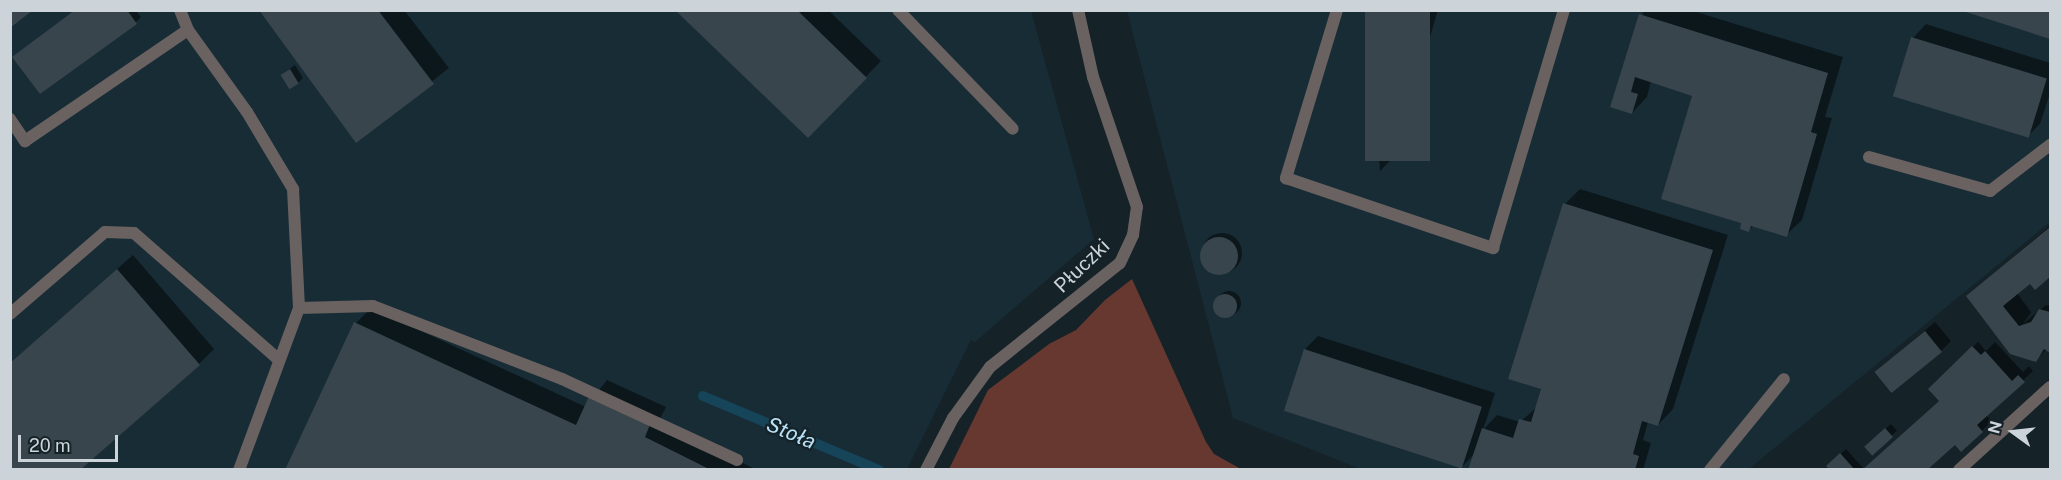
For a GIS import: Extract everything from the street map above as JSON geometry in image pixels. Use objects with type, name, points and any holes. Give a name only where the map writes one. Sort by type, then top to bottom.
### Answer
[{"type":"street","points":[[180,10],[188,30],[247,112],[293,189],[299,308],[239,470]]},
{"type":"street","points":[[898,10],[1013,129]]},
{"type":"street","name":"Płuczki","points":[[926,469],[952,418],[990,367],[1112,270],[1133,235],[1137,207],[1093,77],[1078,10]]},
{"type":"street","points":[[1337,10],[1286,178],[1492,248],[1564,10]]},
{"type":"street","points":[[10,119],[25,141],[188,30]]},
{"type":"street","points":[[1869,157],[1990,191],[2050,145]]},
{"type":"street","points":[[10,314],[105,232],[134,233],[279,360]]},
{"type":"street","points":[[299,308],[373,306],[562,379],[737,460]]},
{"type":"street","points":[[1710,470],[1784,379]]},
{"type":"street","points":[[1959,470],[2050,387]]},
{"type":"shaded area","points":[[10,11],[1031,11],[1094,239],[975,342],[971,340],[907,469],[11,469]]},
{"type":"shaded area","points":[[1127,11],[2050,11],[2050,222],[1749,469],[1360,469],[1233,418]]},
{"type":"shaded area","points":[[1132,279],[1206,442],[1214,454],[1241,469],[949,469],[988,390],[1049,344],[1076,330],[1105,300]]},
{"type":"building","points":[[10,10],[33,10],[10,28]]},
{"type":"building","points":[[75,10],[127,10],[137,24],[40,94],[12,57]]},
{"type":"building","points":[[259,10],[378,10],[434,84],[356,143]]},
{"type":"building","points":[[675,10],[797,10],[867,78],[808,138]]},
{"type":"building","points":[[1365,10],[1430,10],[1430,161],[1365,161]]},
{"type":"building","points":[[2050,10],[2050,39],[1963,11]]},
{"type":"building","points":[[1639,14],[1828,73],[1811,132],[1817,134],[1787,237],[1751,226],[1749,232],[1740,229],[1741,223],[1661,199],[1692,96],[1635,77],[1631,92],[1638,94],[1632,114],[1610,107]]},
{"type":"building","points":[[1911,37],[2047,79],[2029,138],[1893,96]]},
{"type":"building","points":[[290,69],[299,84],[289,89],[281,75]]},
{"type":"building","points":[[1563,203],[1713,250],[1658,426],[1642,421],[1633,454],[1639,456],[1635,470],[1468,470],[1482,428],[1513,438],[1519,419],[1531,422],[1541,389],[1508,379]]},
{"type":"building","points":[[2050,227],[2050,277],[2035,290],[2030,284],[2003,306],[2019,326],[2031,322],[2039,309],[2050,312],[2050,353],[2044,349],[2036,362],[2010,354],[1966,296]]},
{"type":"building","points":[[1219,237],[1232,243],[1238,256],[1232,269],[1219,275],[1206,269],[1200,256],[1206,243]]},
{"type":"building","points":[[117,269],[200,365],[80,470],[10,470],[10,363]]},
{"type":"building","points":[[1225,294],[1234,297],[1237,306],[1234,315],[1225,318],[1216,315],[1213,306],[1216,297]]},
{"type":"building","points":[[354,322],[576,425],[590,394],[651,422],[645,437],[711,470],[285,470]]},
{"type":"building","points":[[1925,331],[1942,352],[1891,393],[1874,372]]},
{"type":"building","points":[[1972,346],[1981,355],[1985,351],[2012,381],[2018,375],[2025,382],[1977,425],[1983,432],[1961,452],[1955,445],[1927,470],[1862,470],[1939,401],[1928,389]]},
{"type":"building","points":[[1304,349],[1482,407],[1462,469],[1284,411]]},
{"type":"building","points":[[1885,428],[1893,437],[1872,456],[1864,447]]},
{"type":"building","points":[[1840,453],[1855,470],[1830,470],[1826,466]]},
{"type":"waterway","name":"Stoła","points":[[703,396],[879,470]]}]
